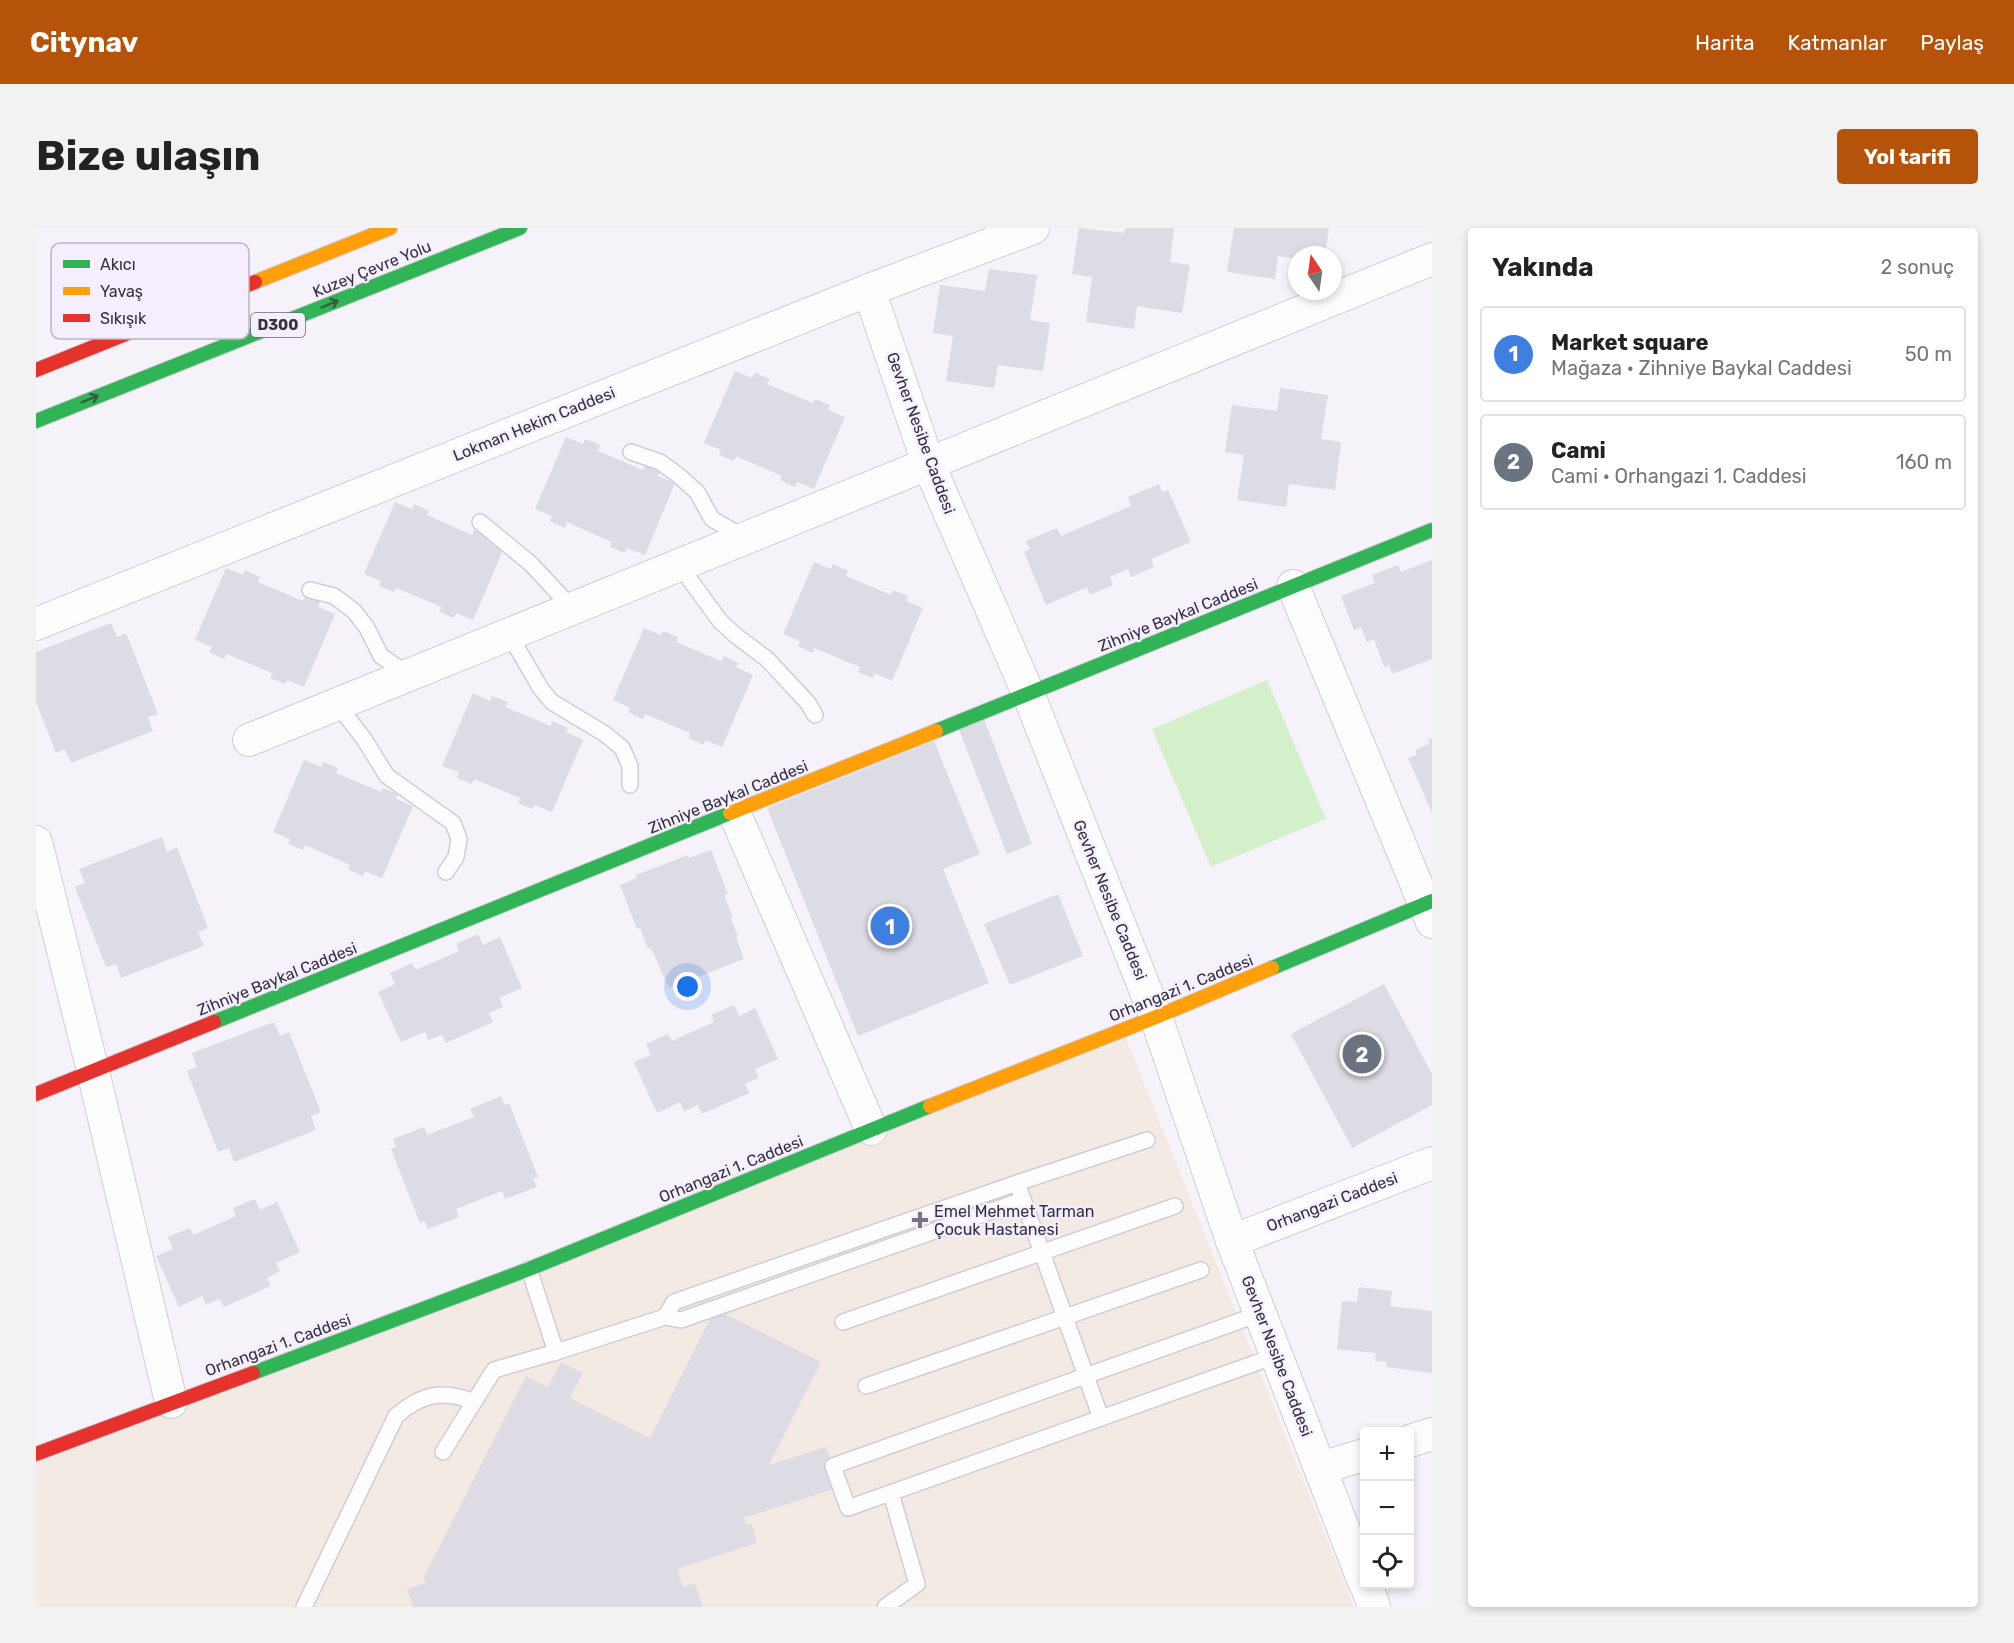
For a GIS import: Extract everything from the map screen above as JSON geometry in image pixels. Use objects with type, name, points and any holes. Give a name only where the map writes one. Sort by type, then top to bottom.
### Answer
[{"type":"main road","name":"Kuzey Çevre Yolu","points":[[249,285],[390,228]]},
{"type":"main road","name":"Kuzey Çevre Yolu","points":[[249,336],[520,228]]},
{"type":"main road","name":"Kuzey Çevre Yolu","points":[[36,370],[113,339]]},
{"type":"main road","name":"Kuzey Çevre Yolu","points":[[36,421],[242,339]]},
{"type":"main road","name":"Zihniye Baykal Caddesi","points":[[36,1094],[1432,530]]},
{"type":"main road","name":"Orhangazi 1. Caddesi","points":[[36,1454],[529,1269],[871,1129],[1430,909]]},
{"type":"street","name":"Lokman Hekim Caddesi","points":[[36,624],[869,290],[1033,228]]},
{"type":"street","points":[[249,740],[1432,259]]},
{"type":"street","name":"Gevher Nesibe Caddesi","points":[[869,290],[928,463],[1028,693],[1156,1017],[1232,1241],[1262,1313],[1360,1570]]},
{"type":"street","points":[[1293,586],[1430,909]]},
{"type":"street","points":[[734,812],[871,1129]]},
{"type":"street","points":[[36,842],[171,1402]]},
{"type":"street","name":"Orhangazi Caddesi","points":[[1232,1241],[1432,1163]]},
{"type":"street","points":[[1414,1440],[1432,1434]]},
{"type":"street","points":[[1321,1468],[1360,1456]]},
{"type":"street","name":"Gevher Nesibe Caddesi","points":[[1367,1589],[1374,1607]]},
{"type":"lane","points":[[631,452],[660,462],[678,475],[697,492],[712,519],[745,538]]},
{"type":"lane","points":[[480,522],[531,564],[572,608]]},
{"type":"lane","points":[[679,565],[720,621],[767,659],[808,703],[814,715]]},
{"type":"lane","points":[[310,590],[334,596],[354,611],[367,628],[381,656],[409,675]]},
{"type":"lane","points":[[509,634],[541,688],[552,702],[605,734],[622,748],[630,766],[630,785]]},
{"type":"lane","points":[[337,704],[364,739],[387,776],[453,823],[459,839],[456,857],[446,872]]},
{"type":"lane","points":[[665,1317],[674,1302],[1147,1140]]},
{"type":"lane","points":[[1017,1183],[1101,1418]]},
{"type":"lane","points":[[443,1452],[494,1370],[665,1317],[681,1320],[1023,1200]]},
{"type":"lane","points":[[843,1322],[1174,1206]]},
{"type":"lane","points":[[529,1269],[556,1352]]},
{"type":"lane","points":[[866,1386],[1201,1270]]},
{"type":"lane","points":[[1262,1313],[833,1466],[848,1508],[1278,1355]]},
{"type":"lane","points":[[304,1607],[396,1416],[418,1400],[431,1396],[458,1395],[474,1402]]},
{"type":"lane","points":[[885,1607],[917,1584],[891,1493]]},
{"type":"shaded area","name":"Emel Mehmet Tarman Çocuk Hastanesi","points":[[1122,1028],[1354,1607],[36,1607],[36,1461]]},
{"type":"green space","points":[[1267,680],[1326,819],[1211,867],[1152,729]]},
{"type":"building","points":[[1079,228],[1124,233],[1125,228],[1174,228],[1170,262],[1190,265],[1182,313],[1137,306],[1134,329],[1086,322],[1092,277],[1072,274]]},
{"type":"building","points":[[1234,228],[1329,228],[1326,246],[1288,246],[1288,258],[1278,256],[1275,279],[1227,272]]},
{"type":"building","points":[[989,269],[1037,275],[1030,320],[1050,323],[1043,371],[998,365],[994,388],[946,381],[953,336],[933,333],[940,285],[985,291]]},
{"type":"building","points":[[735,371],[752,378],[755,373],[770,379],[767,384],[813,403],[815,399],[830,405],[828,410],[845,417],[814,489],[797,482],[795,487],[780,480],[782,476],[736,456],[734,461],[719,455],[721,450],[704,443]]},
{"type":"building","points":[[1280,388],[1328,395],[1321,439],[1341,442],[1335,490],[1289,484],[1286,507],[1237,500],[1244,455],[1225,452],[1232,405],[1277,411]]},
{"type":"building","points":[[566,437],[583,444],[585,439],[600,445],[598,451],[643,470],[645,465],[660,471],[658,476],[675,483],[645,555],[627,548],[625,553],[610,547],[612,542],[567,522],[565,528],[550,521],[552,516],[535,509]]},
{"type":"building","points":[[1159,484],[1162,492],[1168,490],[1191,542],[1151,559],[1154,567],[1131,577],[1128,569],[1110,577],[1113,585],[1090,595],[1087,587],[1046,605],[1024,552],[1030,549],[1026,541],[1057,528],[1061,536],[1131,506],[1128,497]]},
{"type":"building","points":[[395,502],[412,509],[414,504],[429,511],[427,515],[472,535],[474,530],[489,536],[487,541],[504,548],[473,620],[456,613],[454,618],[439,612],[442,607],[396,588],[394,592],[379,586],[381,581],[364,574]]},
{"type":"building","points":[[1432,560],[1432,659],[1392,674],[1389,665],[1384,667],[1374,639],[1367,642],[1361,627],[1354,630],[1341,596],[1375,583],[1372,575],[1398,565],[1401,572]]},
{"type":"building","points":[[814,562],[831,569],[833,564],[848,571],[846,576],[891,595],[893,590],[908,596],[906,601],[923,608],[892,681],[875,673],[873,678],[858,672],[860,667],[814,648],[813,653],[798,646],[800,641],[783,634]]},
{"type":"building","points":[[226,568],[243,575],[245,570],[260,577],[258,582],[303,601],[305,596],[320,602],[318,607],[335,614],[304,687],[287,680],[285,684],[270,678],[272,673],[227,654],[224,659],[209,652],[212,647],[195,640]]},
{"type":"building","points":[[111,623],[117,637],[126,633],[158,714],[148,717],[153,731],[71,763],[65,749],[56,753],[36,702],[36,652]]},
{"type":"building","points":[[644,628],[661,635],[663,631],[678,637],[676,642],[721,661],[724,656],[739,663],[736,667],[753,675],[722,747],[705,740],[704,745],[689,738],[690,733],[645,714],[643,719],[628,712],[630,708],[613,700]]},
{"type":"building","points":[[473,693],[490,701],[492,696],[508,702],[505,707],[551,726],[552,721],[568,728],[566,732],[583,740],[552,812],[535,805],[532,809],[518,803],[520,798],[474,779],[472,784],[457,778],[459,772],[442,766]]},
{"type":"building","points":[[982,714],[1032,844],[1007,854],[957,724]]},
{"type":"building","points":[[1432,738],[1432,813],[1408,758],[1417,755],[1415,750],[1429,744],[1428,740]]},
{"type":"building","points":[[934,741],[980,854],[943,869],[989,983],[858,1036],[767,808]]},
{"type":"building","points":[[304,760],[321,767],[323,762],[338,768],[336,773],[381,792],[383,788],[398,794],[396,799],[413,806],[382,878],[365,871],[363,876],[348,869],[350,865],[305,845],[303,850],[288,844],[290,839],[273,832]]},
{"type":"building","points":[[162,837],[167,852],[177,847],[208,928],[198,932],[204,946],[121,978],[116,964],[106,967],[75,887],[85,883],[79,869]]},
{"type":"building","points":[[711,850],[728,894],[724,895],[733,917],[730,917],[744,959],[669,988],[651,948],[648,949],[640,928],[637,929],[620,885],[637,878],[636,875],[688,855],[689,858]]},
{"type":"building","points":[[1058,894],[1083,956],[1010,985],[984,924]]},
{"type":"building","points":[[478,934],[483,945],[500,937],[522,988],[499,998],[503,1007],[489,1013],[493,1022],[446,1043],[442,1035],[428,1040],[425,1032],[401,1042],[378,992],[395,984],[390,973],[412,963],[416,970],[459,951],[456,944]]},
{"type":"building","points":[[1384,984],[1432,1074],[1432,1105],[1352,1148],[1291,1034]]},
{"type":"building","points":[[734,1005],[739,1016],[755,1008],[778,1059],[755,1069],[759,1078],[745,1084],[749,1093],[702,1114],[698,1105],[684,1111],[680,1102],[657,1113],[634,1062],[651,1055],[646,1044],[668,1034],[672,1041],[714,1022],[711,1015]]},
{"type":"building","points":[[274,1022],[280,1036],[289,1032],[321,1112],[311,1116],[316,1130],[234,1162],[229,1148],[218,1152],[187,1071],[197,1067],[192,1053]]},
{"type":"building","points":[[501,1096],[505,1105],[509,1103],[538,1177],[533,1179],[537,1187],[505,1199],[502,1191],[456,1209],[459,1217],[428,1229],[425,1221],[420,1223],[391,1149],[396,1147],[393,1139],[424,1127],[427,1135],[474,1117],[470,1109]]},
{"type":"building","points":[[255,1199],[260,1210],[277,1202],[300,1252],[276,1263],[280,1271],[267,1278],[271,1286],[224,1307],[219,1299],[206,1305],[202,1296],[179,1307],[156,1256],[173,1249],[168,1237],[190,1228],[193,1235],[236,1216],[233,1208]]},
{"type":"building","points":[[1359,1287],[1392,1291],[1390,1306],[1432,1311],[1432,1373],[1386,1367],[1387,1362],[1375,1361],[1376,1353],[1337,1349],[1342,1301],[1357,1302]]},
{"type":"building","points":[[715,1309],[821,1362],[769,1465],[826,1447],[839,1487],[744,1518],[747,1525],[752,1524],[757,1543],[677,1569],[683,1587],[695,1583],[703,1607],[413,1607],[407,1589],[426,1583],[424,1577],[526,1376],[548,1387],[561,1362],[583,1373],[570,1398],[650,1438]]},
{"type":"traffic: fast","points":[[249,336],[520,228]]},
{"type":"traffic: fast","points":[[36,421],[242,339]]},
{"type":"traffic: fast","points":[[936,731],[1432,530]]},
{"type":"traffic: fast","points":[[214,1022],[730,813]]},
{"type":"traffic: fast","points":[[1272,968],[1432,901]]},
{"type":"traffic: fast","points":[[253,1373],[529,1269],[930,1106]]},
{"type":"traffic: slow","points":[[255,282],[390,228]]},
{"type":"traffic: slow","points":[[730,813],[936,731]]},
{"type":"traffic: slow","points":[[930,1106],[1156,1017],[1272,968]]},
{"type":"traffic: jam","points":[[249,284],[255,282]]},
{"type":"traffic: jam","points":[[36,370],[113,339]]},
{"type":"traffic: jam","points":[[36,1094],[214,1022]]},
{"type":"traffic: jam","points":[[36,1454],[253,1373]]},
{"type":"place","name":"Market square","points":[[890,926]]},
{"type":"place","name":"Cami","points":[[1362,1054]]},
{"type":"place","name":"Emel Mehmet Tarman Çocuk Hastanesi","points":[[920,1220]]}]
